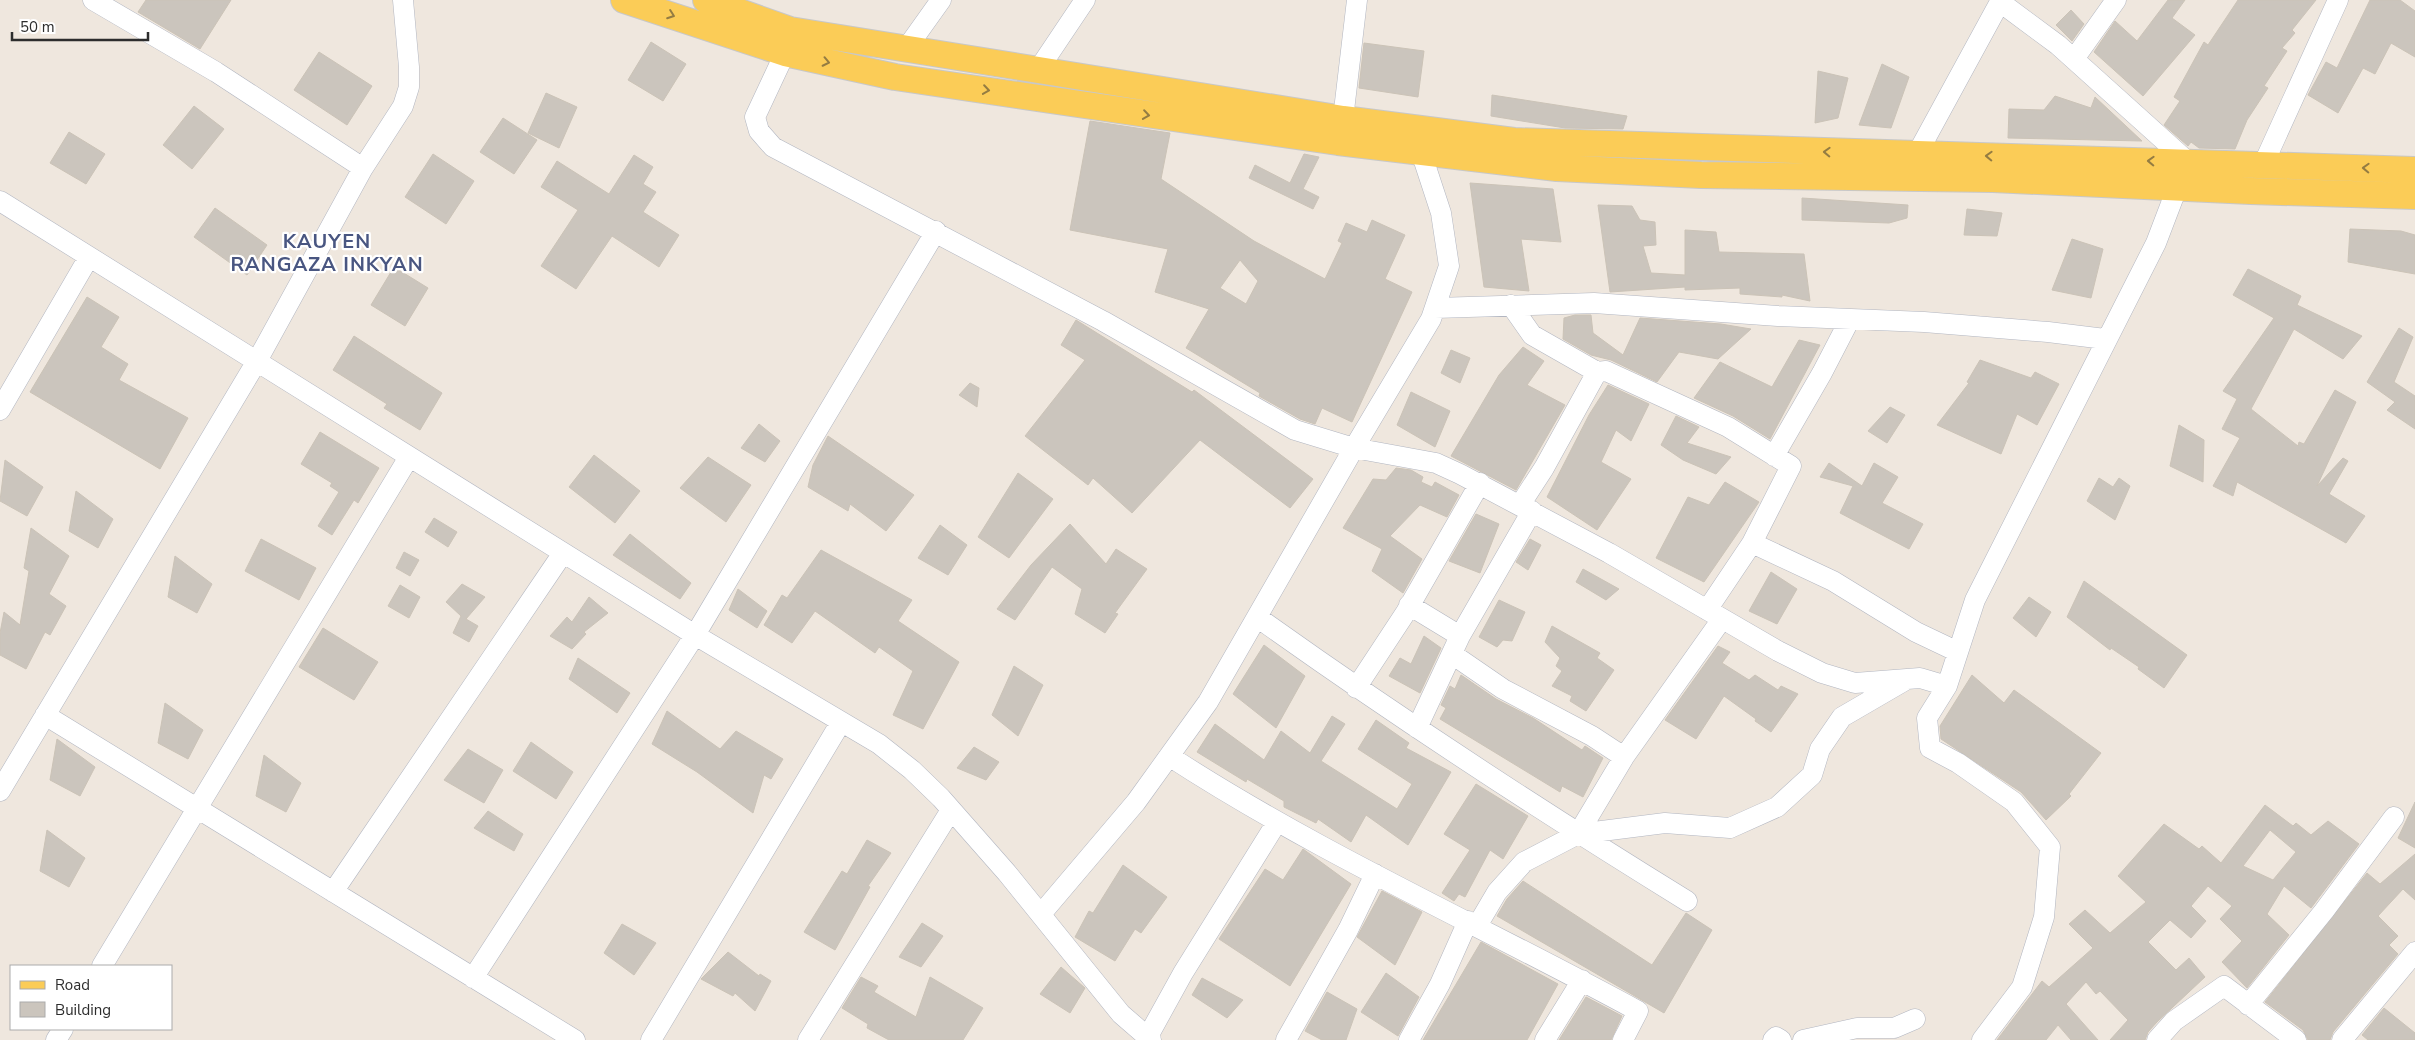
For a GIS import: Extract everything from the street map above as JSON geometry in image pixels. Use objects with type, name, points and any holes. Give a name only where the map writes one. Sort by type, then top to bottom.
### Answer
[{"type":"main road","points":[[624,0],[785,53],[895,77],[1421,152],[1557,168],[1701,176],[1993,179],[2415,196]]},
{"type":"main road","points":[[706,0],[790,30],[1342,119],[1514,141],[2415,170]]},
{"type":"street","points":[[94,0],[216,72],[363,168]]},
{"type":"street","points":[[0,791],[257,362],[363,168],[403,106],[409,87],[409,67],[403,0]]},
{"type":"street","points":[[906,49],[941,0]]},
{"type":"street","points":[[1038,70],[1085,0]]},
{"type":"street","points":[[1342,119],[1356,0]]},
{"type":"street","points":[[2074,59],[2116,0]]},
{"type":"street","points":[[2263,165],[2338,0]]},
{"type":"street","points":[[1917,154],[2000,1],[2074,59],[2188,162],[2184,188],[2105,339],[1975,600],[1947,686],[1928,718],[1930,748],[1958,763],[2014,802],[2050,847],[2044,917],[2022,987],[1982,1040]]},
{"type":"street","points":[[785,53],[755,117],[759,132],[773,147],[936,231],[1103,321],[1295,430],[1354,448],[1436,463],[1480,483],[1778,651],[1822,673],[1855,683],[1920,678],[1947,686]]},
{"type":"street","points":[[1040,914],[1136,802],[1208,702],[1354,448],[1431,319],[1449,266],[1440,213],[1421,152]]},
{"type":"street","points":[[0,201],[695,635],[879,744],[912,770],[951,810],[1040,914],[1121,1014],[1148,1039],[1183,973],[1277,822]]},
{"type":"street","points":[[473,978],[695,635],[936,231]]},
{"type":"street","points":[[0,410],[89,257]]},
{"type":"street","points":[[1435,308],[1594,303],[2048,332],[2105,339]]},
{"type":"street","points":[[1511,305],[1532,335],[1597,372],[1606,371],[1728,427],[1792,466],[1715,614],[1624,757],[1578,834]]},
{"type":"street","points":[[1774,456],[1822,373],[1850,319]]},
{"type":"street","points":[[1418,728],[1460,636],[1526,508],[1544,468],[1597,372]]},
{"type":"street","points":[[103,965],[409,457]]},
{"type":"street","points":[[1356,688],[1409,605],[1480,483]]},
{"type":"street","points":[[1752,543],[1832,581],[1916,632],[1958,652]]},
{"type":"street","points":[[333,892],[564,553]]},
{"type":"street","points":[[1409,605],[1460,636]]},
{"type":"street","points":[[1256,617],[1356,688],[1578,834],[1687,901]]},
{"type":"street","points":[[1452,654],[1503,689],[1592,736],[1624,757]]},
{"type":"street","points":[[1409,1040],[1472,923],[1496,892],[1524,862],[1578,834],[1665,822],[1730,828],[1778,808],[1812,775],[1820,749],[1842,717],[1908,679]]},
{"type":"street","points":[[45,715],[575,1040]]},
{"type":"street","points":[[651,1040],[841,722]]},
{"type":"street","points":[[1169,756],[1277,822],[1638,1011],[1623,1040]]},
{"type":"street","points":[[808,1040],[951,810]]},
{"type":"street","points":[[2248,1005],[2324,910],[2394,816]]},
{"type":"street","points":[[1286,1040],[1348,930],[1374,874]]},
{"type":"street","points":[[2342,1040],[2415,952]]},
{"type":"street","points":[[1546,1040],[1582,980]]},
{"type":"street","points":[[2157,1040],[2174,1021],[2224,986],[2296,1040]]},
{"type":"street","points":[[1803,1040],[1857,1028],[1894,1028],[1916,1019]]},
{"type":"street","points":[[1773,1040],[1776,1037],[1781,1040]]},
{"type":"building","points":[[146,0],[231,0],[200,49],[138,12]]},
{"type":"building","points":[[2168,0],[2185,0],[2172,18],[2195,35],[2143,96],[2094,52],[2115,21],[2137,41]]},
{"type":"building","points":[[2238,0],[2316,0],[2292,30],[2295,33],[2282,48],[2287,51],[2264,86],[2268,88],[2247,120],[2235,149],[2199,148],[2191,142],[2188,146],[2164,125],[2180,101],[2174,97],[2204,42],[2208,45]]},
{"type":"building","points":[[2370,0],[2400,0],[2415,11],[2415,57],[2391,43],[2375,74],[2363,68],[2338,113],[2308,95],[2326,62],[2337,68]]},
{"type":"building","points":[[2071,10],[2084,24],[2072,41],[2056,25]]},
{"type":"building","points":[[651,42],[686,64],[663,101],[628,80]]},
{"type":"building","points":[[1364,43],[1424,51],[1418,97],[1359,88]]},
{"type":"building","points":[[319,52],[372,86],[347,125],[294,90]]},
{"type":"building","points":[[1882,64],[1909,77],[1891,128],[1859,125]]},
{"type":"building","points":[[1818,71],[1848,78],[1838,118],[1815,123]]},
{"type":"building","points":[[546,93],[577,107],[559,148],[528,133]]},
{"type":"building","points":[[1492,95],[1627,116],[1623,129],[1565,128],[1491,116]]},
{"type":"building","points":[[2055,96],[2091,108],[2095,97],[2142,141],[2008,138],[2009,109],[2044,110]]},
{"type":"building","points":[[194,106],[224,129],[192,169],[163,145]]},
{"type":"building","points":[[503,118],[537,140],[514,174],[480,152]]},
{"type":"building","points":[[1090,121],[1170,133],[1161,179],[1254,241],[1325,279],[1342,243],[1338,241],[1346,223],[1367,232],[1372,220],[1405,235],[1385,279],[1412,292],[1352,422],[1322,408],[1315,424],[1300,419],[1259,396],[1260,393],[1186,348],[1209,309],[1155,292],[1168,249],[1070,230]],"holes":[[[1240,260],[1258,281],[1246,304],[1220,288]]]},
{"type":"building","points":[[69,132],[105,154],[86,184],[50,163]]},
{"type":"building","points":[[433,154],[474,181],[446,224],[405,197]]},
{"type":"building","points":[[1304,154],[1319,157],[1303,189],[1319,197],[1313,209],[1249,178],[1255,165],[1290,183]]},
{"type":"building","points":[[634,155],[653,167],[643,184],[656,192],[643,212],[679,235],[659,267],[612,236],[576,289],[541,266],[578,210],[541,187],[557,161],[609,194]]},
{"type":"building","points":[[1470,183],[1553,189],[1561,242],[1521,239],[1529,291],[1484,287]]},
{"type":"building","points":[[1802,198],[1908,205],[1907,218],[1889,223],[1802,220]]},
{"type":"building","points":[[1598,205],[1632,206],[1640,220],[1655,222],[1656,245],[1643,246],[1651,273],[1685,275],[1685,230],[1716,232],[1719,252],[1804,254],[1810,301],[1782,295],[1782,297],[1740,294],[1740,288],[1685,290],[1685,287],[1610,292]]},
{"type":"building","points":[[215,208],[267,245],[247,275],[194,237]]},
{"type":"building","points":[[1967,209],[2002,213],[1997,236],[1964,235]]},
{"type":"building","points":[[2350,229],[2401,231],[2415,235],[2415,274],[2348,262]]},
{"type":"building","points":[[2072,239],[2103,249],[2091,298],[2052,290]]},
{"type":"building","points":[[394,267],[428,288],[405,326],[371,305]]},
{"type":"building","points":[[2248,269],[2301,296],[2297,305],[2362,336],[2343,359],[2294,329],[2251,409],[2298,446],[2299,442],[2304,444],[2335,390],[2356,402],[2317,486],[2343,458],[2348,461],[2329,494],[2365,516],[2346,543],[2237,482],[2233,496],[2213,486],[2240,438],[2222,429],[2237,399],[2223,391],[2274,318],[2233,295]]},
{"type":"building","points":[[87,297],[119,317],[101,347],[128,364],[119,380],[188,418],[160,469],[30,392]]},
{"type":"building","points":[[1575,315],[1591,315],[1593,333],[1623,355],[1640,318],[1721,324],[1751,329],[1718,359],[1679,352],[1657,382],[1611,360],[1591,355],[1563,339],[1564,318]]},
{"type":"building","points":[[1076,320],[1192,392],[1194,390],[1313,479],[1290,508],[1200,440],[1132,513],[1093,478],[1088,485],[1025,436],[1085,360],[1061,345]]},
{"type":"building","points":[[2399,328],[2413,337],[2394,382],[2415,396],[2415,429],[2387,410],[2395,402],[2367,382]]},
{"type":"building","points":[[354,336],[442,393],[420,430],[384,408],[387,404],[333,370]]},
{"type":"building","points":[[1799,340],[1820,345],[1770,439],[1733,416],[1694,398],[1720,362],[1772,387]]},
{"type":"building","points":[[1523,347],[1544,361],[1527,385],[1565,405],[1516,490],[1451,456],[1499,375]]},
{"type":"building","points":[[1451,350],[1470,358],[1460,383],[1441,373]]},
{"type":"building","points":[[1980,360],[2031,378],[2035,372],[2059,384],[2037,425],[2017,414],[2001,454],[1937,425],[1969,383],[1967,382]]},
{"type":"building","points":[[970,383],[979,388],[977,407],[959,395]]},
{"type":"building","points":[[1608,385],[1649,404],[1631,441],[1616,430],[1601,462],[1631,479],[1597,530],[1547,497],[1589,415]]},
{"type":"building","points":[[1411,392],[1450,411],[1435,447],[1397,425]]},
{"type":"building","points":[[1890,407],[1905,415],[1887,443],[1868,431]]},
{"type":"building","points":[[1676,416],[1699,427],[1687,443],[1731,457],[1716,474],[1683,460],[1661,445]]},
{"type":"building","points":[[759,424],[780,441],[765,462],[741,448]]},
{"type":"building","points":[[2179,425],[2204,440],[2203,482],[2170,466]]},
{"type":"building","points":[[320,432],[379,468],[358,503],[354,500],[332,535],[318,526],[339,492],[330,486],[332,483],[301,464]]},
{"type":"building","points":[[828,436],[914,495],[886,531],[850,504],[848,511],[808,487],[813,465]]},
{"type":"building","points":[[594,455],[640,491],[615,523],[569,487]]},
{"type":"building","points":[[708,457],[751,485],[726,522],[680,488]]},
{"type":"building","points":[[5,460],[43,487],[27,516],[0,501]]},
{"type":"building","points":[[1829,463],[1862,486],[1874,463],[1898,477],[1882,503],[1923,524],[1909,549],[1840,513],[1853,486],[1820,477]]},
{"type":"building","points":[[1396,468],[1411,470],[1423,477],[1421,482],[1432,487],[1435,482],[1459,495],[1447,517],[1420,505],[1390,536],[1422,559],[1403,593],[1372,571],[1382,549],[1343,528],[1373,479],[1386,480]]},
{"type":"building","points":[[1018,473],[1053,499],[1009,558],[978,537]]},
{"type":"building","points":[[2099,478],[2113,487],[2119,478],[2130,486],[2115,520],[2087,501]]},
{"type":"building","points":[[1725,482],[1759,502],[1704,582],[1656,558],[1688,497],[1709,505]]},
{"type":"building","points":[[76,491],[113,519],[98,548],[69,531]]},
{"type":"building","points":[[1476,514],[1499,524],[1480,573],[1449,561]]},
{"type":"building","points":[[434,518],[457,532],[448,547],[425,532]]},
{"type":"building","points":[[1070,524],[1106,564],[1116,549],[1147,569],[1115,613],[1118,614],[1105,633],[1075,614],[1082,589],[1052,567],[1015,620],[997,609],[1031,565]]},
{"type":"building","points":[[940,525],[967,545],[948,575],[918,558]]},
{"type":"building","points":[[31,528],[69,556],[49,594],[66,606],[50,635],[45,632],[26,669],[0,655],[0,633],[4,612],[20,625],[29,571],[24,568]]},
{"type":"building","points":[[630,534],[691,583],[680,599],[613,555]]},
{"type":"building","points":[[261,539],[316,568],[299,600],[245,571]]},
{"type":"building","points":[[1530,539],[1541,545],[1528,570],[1516,562]]},
{"type":"building","points":[[821,550],[912,600],[898,621],[959,662],[923,729],[893,715],[913,671],[879,647],[875,653],[815,611],[792,643],[764,625],[782,595],[787,598]]},
{"type":"building","points":[[404,552],[419,560],[410,576],[396,568]]},
{"type":"building","points":[[175,556],[212,584],[197,613],[168,597]]},
{"type":"building","points":[[1583,569],[1619,589],[1606,600],[1576,582]]},
{"type":"building","points":[[1771,572],[1797,589],[1777,624],[1749,611]]},
{"type":"building","points":[[2084,581],[2187,655],[2164,688],[2138,669],[2139,667],[2111,648],[2110,650],[2067,617]]},
{"type":"building","points":[[462,584],[485,597],[466,619],[478,626],[469,642],[453,633],[461,616],[446,602]]},
{"type":"building","points":[[400,585],[420,597],[409,618],[388,606]]},
{"type":"building","points":[[738,589],[767,611],[757,628],[729,610]]},
{"type":"building","points":[[589,597],[608,613],[584,632],[586,634],[572,649],[550,636],[567,617],[572,622]]},
{"type":"building","points":[[2029,597],[2051,612],[2036,637],[2013,618]]},
{"type":"building","points":[[1499,600],[1525,612],[1512,641],[1503,640],[1497,647],[1479,637]]},
{"type":"building","points":[[1552,626],[1600,653],[1597,658],[1614,670],[1586,711],[1570,701],[1572,696],[1552,686],[1562,671],[1556,666],[1560,658],[1545,642]]},
{"type":"building","points":[[323,628],[378,662],[354,700],[299,667]]},
{"type":"building","points":[[1424,636],[1441,648],[1420,693],[1389,676],[1400,658],[1411,664]]},
{"type":"building","points":[[1264,645],[1305,676],[1276,728],[1233,694]]},
{"type":"building","points":[[1718,646],[1730,652],[1722,663],[1749,680],[1755,675],[1778,690],[1781,686],[1798,694],[1771,732],[1724,696],[1696,739],[1665,720]]},
{"type":"building","points":[[578,658],[630,693],[617,713],[569,679]]},
{"type":"building","points":[[1014,666],[1043,685],[1018,736],[992,715]]},
{"type":"building","points":[[1461,675],[1496,699],[1533,718],[1582,750],[1585,746],[1603,758],[1583,797],[1562,786],[1560,792],[1440,719],[1446,708],[1441,705],[1450,686],[1455,689]]},
{"type":"building","points":[[1972,675],[2004,703],[2014,690],[2101,753],[2069,794],[2071,796],[2046,820],[2021,792],[1941,739],[1940,726]]},
{"type":"building","points":[[165,703],[203,730],[188,759],[158,743]]},
{"type":"building","points":[[667,711],[720,749],[736,731],[783,759],[771,779],[764,775],[753,813],[697,772],[652,744]]},
{"type":"building","points":[[1332,716],[1345,724],[1321,761],[1397,809],[1412,784],[1358,749],[1376,720],[1409,743],[1406,748],[1451,772],[1408,845],[1366,815],[1351,842],[1318,819],[1316,823],[1284,807],[1284,801],[1247,779],[1246,782],[1197,752],[1215,724],[1264,760],[1281,731],[1310,753]]},
{"type":"building","points":[[57,739],[95,767],[80,796],[50,780]]},
{"type":"building","points":[[531,742],[573,772],[556,799],[513,771]]},
{"type":"building","points":[[974,747],[999,762],[986,780],[957,768]]},
{"type":"building","points":[[468,749],[503,770],[484,803],[444,780]]},
{"type":"building","points":[[264,755],[301,783],[286,812],[256,796]]},
{"type":"building","points":[[1476,784],[1528,816],[1503,859],[1490,850],[1465,897],[1459,894],[1454,901],[1442,893],[1470,850],[1444,834]]},
{"type":"building","points":[[2415,802],[2415,848],[2398,838]]},
{"type":"building","points":[[2265,805],[2293,826],[2296,823],[2311,835],[2328,821],[2359,844],[2311,908],[2284,886],[2267,914],[2289,935],[2247,988],[2222,962],[2242,941],[2220,919],[2232,906],[2208,886],[2191,906],[2206,921],[2191,938],[2170,920],[2148,942],[2176,970],[2189,958],[2205,977],[2157,1022],[2148,1032],[2145,1040],[2110,1040],[2128,1020],[2100,991],[2096,994],[2086,982],[2066,1004],[2098,1040],[2071,1040],[2058,1025],[2046,1040],[1997,1040],[2042,981],[2049,987],[2093,948],[2069,924],[2085,910],[2110,933],[2146,902],[2118,876],[2164,824],[2199,849],[2202,846],[2221,863]],"holes":[[[2270,830],[2296,852],[2273,880],[2243,866]]]},
{"type":"building","points":[[488,811],[523,834],[514,851],[474,828]]},
{"type":"building","points":[[47,830],[85,858],[69,887],[40,871]]},
{"type":"building","points":[[867,840],[891,853],[868,886],[870,887],[835,950],[804,932],[842,871],[847,874]]},
{"type":"building","points":[[1303,849],[1351,884],[1290,986],[1219,939],[1265,869],[1283,880]]},
{"type":"building","points":[[2415,854],[2415,900],[2403,889],[2378,916],[2398,936],[2389,945],[2398,954],[2333,1032],[2330,1040],[2308,1040],[2303,1030],[2265,1002],[2367,873],[2380,884]]},
{"type":"building","points":[[1123,865],[1167,897],[1141,933],[1135,929],[1115,961],[1075,937],[1089,911],[1093,913]]},
{"type":"building","points":[[1523,881],[1652,965],[1686,913],[1712,930],[1664,1013],[1497,916],[1507,899]]},
{"type":"building","points":[[1382,891],[1422,912],[1395,965],[1357,937]]},
{"type":"building","points":[[922,923],[943,936],[921,967],[899,957]]},
{"type":"building","points":[[622,924],[656,943],[634,975],[604,953]]},
{"type":"building","points":[[1481,942],[1558,984],[1527,1040],[1423,1040]]},
{"type":"building","points":[[728,952],[759,976],[760,974],[771,981],[755,1011],[735,993],[733,996],[701,979]]},
{"type":"building","points":[[1061,967],[1085,988],[1070,1013],[1040,994]]},
{"type":"building","points":[[1386,973],[1419,997],[1398,1036],[1361,1012]]},
{"type":"building","points":[[861,977],[878,986],[874,992],[916,1017],[930,977],[983,1008],[963,1040],[889,1040],[867,1028],[868,1024],[842,1008]]},
{"type":"building","points":[[1202,978],[1243,1000],[1227,1018],[1192,995]]},
{"type":"building","points":[[1327,992],[1357,1009],[1346,1040],[1322,1040],[1305,1031]]},
{"type":"building","points":[[1586,997],[1622,1016],[1611,1040],[1559,1040]]},
{"type":"building","points":[[2384,1008],[2415,1033],[2415,1040],[2368,1040],[2362,1035]]},
{"type":"district","name":"KAUYEN RANGAZA INKYAN","points":[[327,252]]}]
